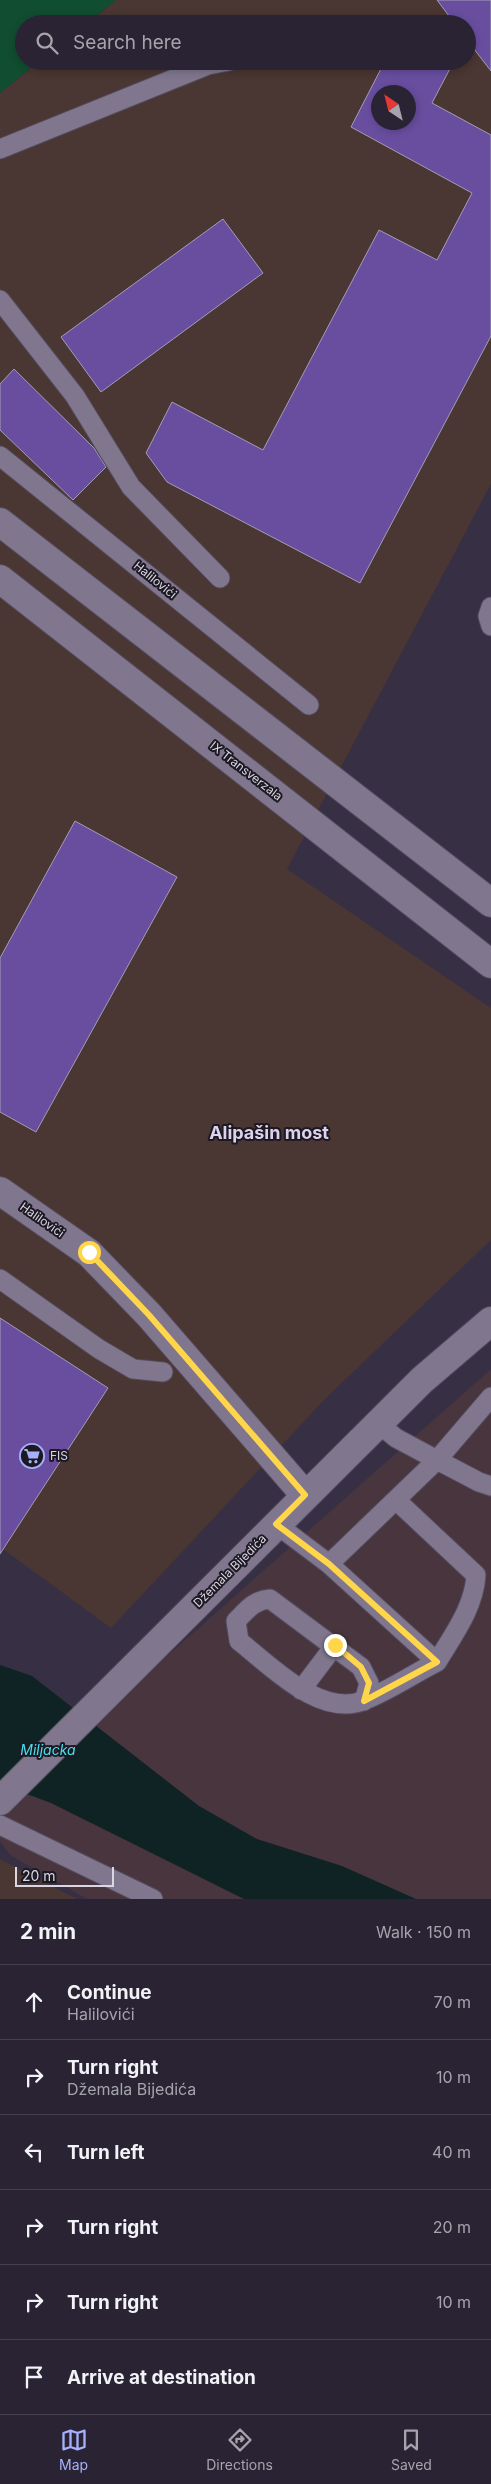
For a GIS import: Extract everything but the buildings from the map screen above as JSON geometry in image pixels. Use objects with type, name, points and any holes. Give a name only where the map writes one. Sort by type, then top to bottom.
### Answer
[{"type":"main road","points":[[0,522],[491,903]]},
{"type":"main road","name":"IX Transverzala","points":[[0,579],[491,964]]},
{"type":"main road","name":"Halilovići","points":[[0,1191],[89,1252],[149,1315],[305,1495]]},
{"type":"main road","name":"Džemala Bijedića","points":[[0,1800],[422,1380],[489,1323]]},
{"type":"lane","points":[[0,149],[196,70]]},
{"type":"lane","points":[[0,300],[75,396],[131,487],[220,578]]},
{"type":"lane","name":"Halilovići","points":[[0,456],[309,705]]},
{"type":"lane","points":[[491,607],[488,616],[491,626]]},
{"type":"lane","points":[[0,1279],[133,1369],[163,1372]]},
{"type":"lane","points":[[329,1564],[437,1460],[491,1397]]},
{"type":"lane","points":[[379,1424],[396,1438],[479,1482],[491,1486]]},
{"type":"lane","points":[[364,1701],[369,1683],[361,1667],[335,1645],[270,1599],[260,1600],[252,1604],[236,1621],[239,1641],[301,1690],[330,1703],[346,1705],[364,1701],[437,1662],[470,1603],[475,1588],[476,1575],[396,1500]]},
{"type":"lane","points":[[276,1524],[329,1564],[437,1662]]},
{"type":"lane","points":[[301,1690],[335,1645]]},
{"type":"lane","points":[[0,1825],[153,1899]]},
{"type":"shaded area","points":[[116,0],[491,0],[491,484],[287,869],[491,1008],[491,1240],[325,1399],[111,1628],[0,1547],[0,93],[29,70],[476,70],[476,15],[98,15]]},
{"type":"shaded area","points":[[491,1369],[491,1899],[87,1899],[10,1855],[0,1841],[0,1804]]},
{"type":"shaded area","points":[[0,1859],[77,1899],[0,1899]]},
{"type":"green space","points":[[0,0],[116,0],[97,15],[15,15],[15,70],[28,70],[0,93]]},
{"type":"water","name":"Miljacka","points":[[0,1665],[32,1676],[199,1806],[257,1839],[342,1866],[416,1899],[244,1899],[51,1803],[0,1784]]},
{"type":"place","name":"FIS","points":[[32,1456]]},
{"type":"district","name":"Alipašin most","points":[[269,1133]]},
{"type":"route","points":[[89,1252],[149,1315],[305,1495],[276,1524],[329,1564],[437,1662],[364,1701],[369,1683],[361,1667],[335,1645]]}]
